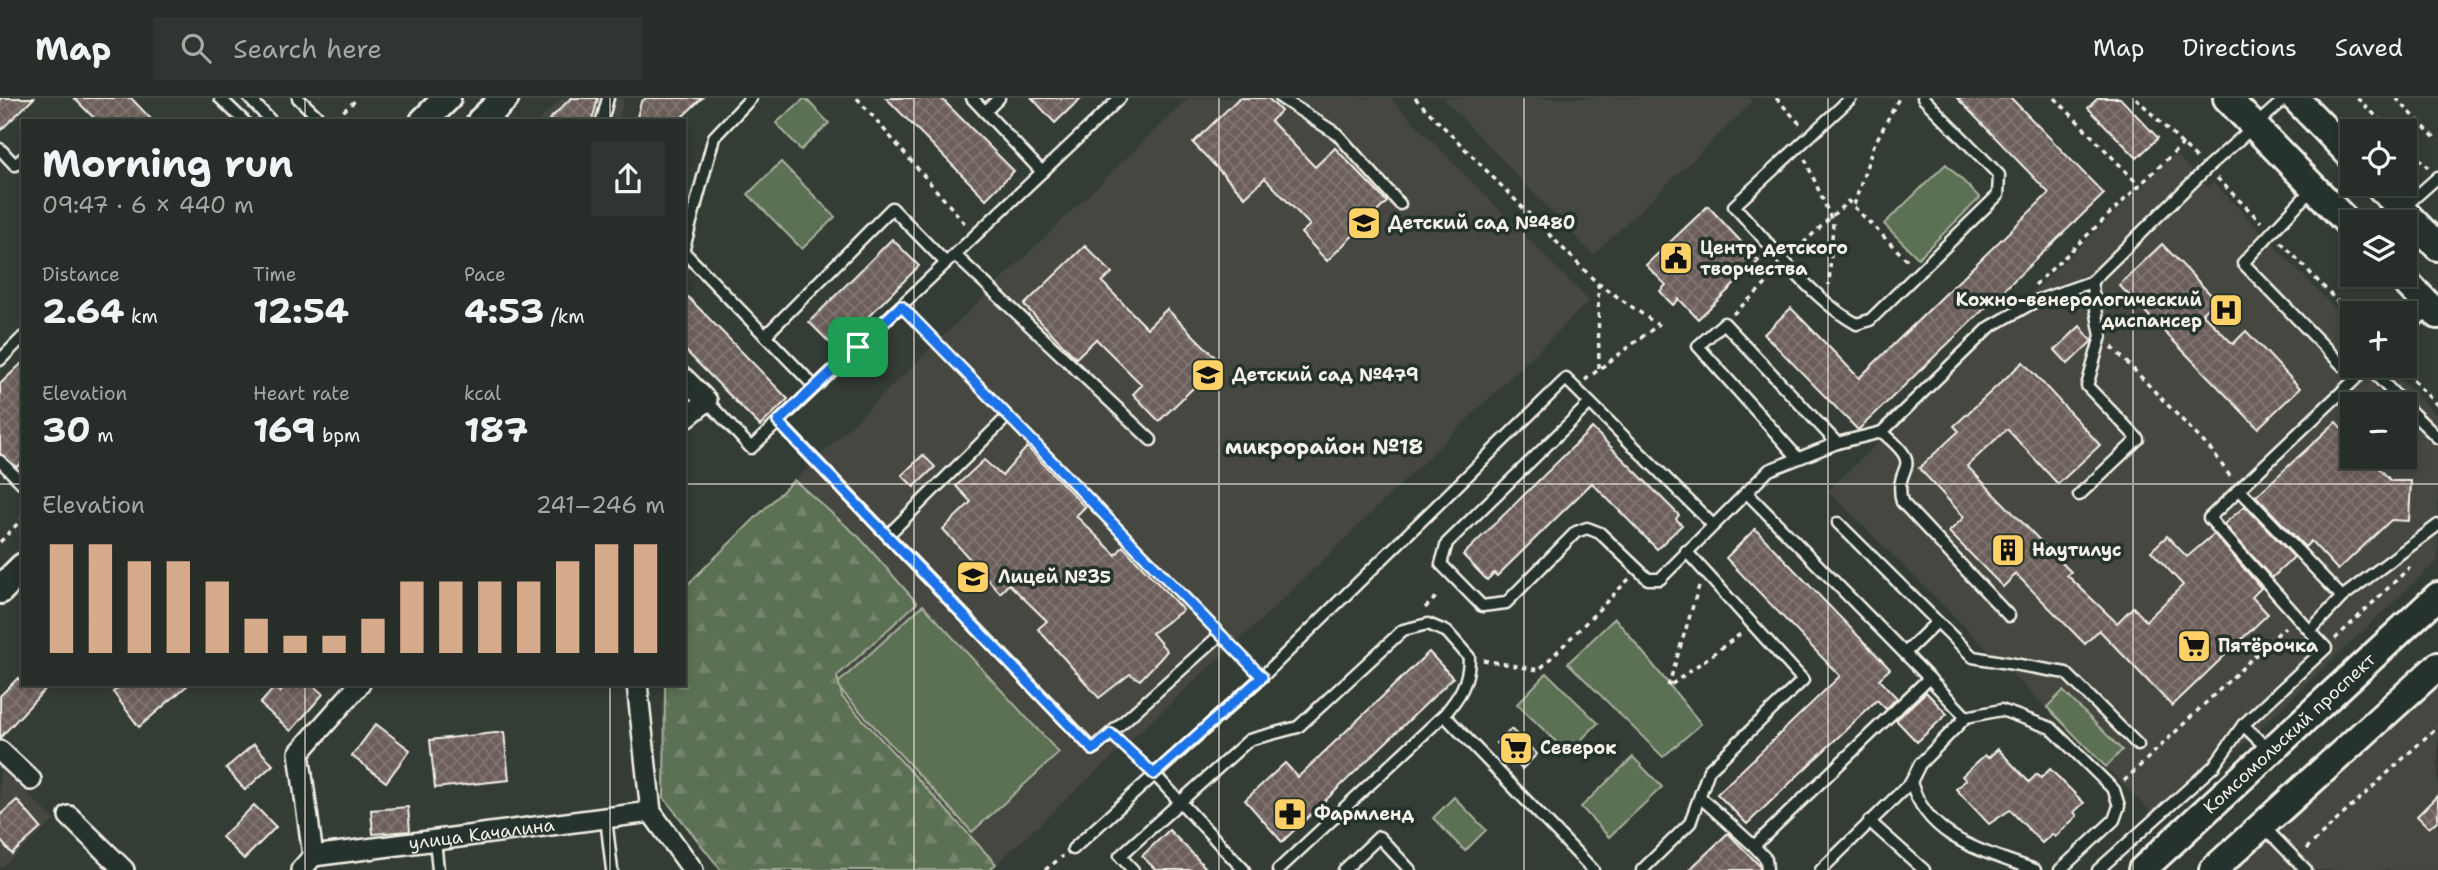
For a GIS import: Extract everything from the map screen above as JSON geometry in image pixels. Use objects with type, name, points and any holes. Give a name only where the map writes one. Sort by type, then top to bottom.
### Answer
[{"type":"street","points":[[428,119],[447,98]]},
{"type":"street","points":[[483,119],[505,98]]},
{"type":"street","points":[[2227,98],[2340,214]]},
{"type":"street","points":[[2295,98],[2340,145]]},
{"type":"street","points":[[2389,196],[2438,247]]},
{"type":"street","points":[[2411,287],[2434,311]]},
{"type":"street","points":[[686,380],[707,401],[686,417]]},
{"type":"street","points":[[0,590],[21,569]]},
{"type":"street","name":"Комсомольский проспект","points":[[2142,870],[2438,596]]},
{"type":"street","points":[[2213,870],[2438,666]]},
{"type":"street","points":[[307,863],[299,753],[358,686]]},
{"type":"street","points":[[637,686],[651,812],[693,870]]},
{"type":"street","points":[[0,751],[31,780]]},
{"type":"street","name":"улица Качалина","points":[[307,863],[435,840],[651,812]]},
{"type":"street","points":[[69,816],[124,870]]},
{"type":"lane","points":[[220,98],[242,119]]},
{"type":"lane","points":[[249,98],[269,119]]},
{"type":"lane","points":[[298,98],[320,119]]},
{"type":"lane","points":[[603,119],[608,98]]},
{"type":"lane","points":[[686,242],[714,137],[751,98]]},
{"type":"lane","points":[[972,98],[1042,172]]},
{"type":"lane","points":[[985,112],[999,98]]},
{"type":"lane","points":[[707,401],[751,448],[1121,98]]},
{"type":"lane","points":[[1281,98],[1337,134],[1400,204]]},
{"type":"lane","points":[[1851,98],[1734,206],[1786,262],[1828,302],[1857,324],[1870,320],[1998,195],[1999,175],[1923,98]]},
{"type":"lane","points":[[1590,403],[1447,543],[1441,564],[1482,606],[1506,603],[1576,532],[1587,528],[1600,533],[1648,579],[1660,579],[1769,470],[1837,443],[1882,432],[1990,327],[2036,301],[2091,282],[2207,168],[2286,98]]},
{"type":"lane","points":[[0,149],[15,165],[21,160]]},
{"type":"lane","points":[[2402,209],[2438,177]]},
{"type":"lane","points":[[2314,187],[2243,263],[2340,363]]},
{"type":"lane","points":[[765,336],[892,208],[946,263]]},
{"type":"lane","points":[[686,252],[815,387]]},
{"type":"lane","points":[[955,255],[1151,440]]},
{"type":"lane","points":[[2079,495],[2138,439],[2088,386],[2101,336],[2091,282]]},
{"type":"lane","points":[[2417,323],[2434,311]]},
{"type":"lane","points":[[1798,458],[1698,346],[1724,323],[1837,443]]},
{"type":"lane","points":[[0,360],[21,339]]},
{"type":"lane","points":[[2098,870],[2214,766],[2243,725],[2326,648],[2209,518],[2356,378]]},
{"type":"lane","points":[[2380,378],[2393,392]]},
{"type":"lane","points":[[1073,849],[1262,677],[1566,379],[1713,525]]},
{"type":"lane","points":[[888,535],[1007,417]]},
{"type":"lane","points":[[2417,417],[2438,439]]},
{"type":"lane","points":[[778,422],[1093,750],[1220,635]]},
{"type":"lane","points":[[1882,432],[1903,450],[1908,460],[1899,490],[1902,502],[2009,616]]},
{"type":"lane","points":[[0,461],[21,482]]},
{"type":"lane","points":[[2239,489],[2342,597]]},
{"type":"lane","points":[[1746,492],[1906,652],[1966,717]]},
{"type":"lane","points":[[1838,523],[1973,657],[2066,673],[2138,745]]},
{"type":"lane","points":[[2310,631],[2342,597],[2438,525]]},
{"type":"lane","points":[[1642,870],[1690,823],[1709,770],[1803,680],[1686,551]]},
{"type":"lane","points":[[1906,652],[1937,622]]},
{"type":"lane","points":[[1133,870],[1119,856],[1249,740],[1298,727],[1403,630],[1428,624],[1447,632],[1469,657],[1469,675],[1461,695],[1444,715],[1278,870]]},
{"type":"lane","points":[[1754,846],[1928,678]]},
{"type":"lane","points":[[1821,870],[1910,782],[1920,764],[1966,717],[2001,710],[2051,728],[2114,790],[2119,806],[2114,820],[2060,870]]},
{"type":"lane","points":[[1444,715],[1593,870]]},
{"type":"lane","points":[[2243,725],[2270,751]]},
{"type":"lane","points":[[1154,774],[1244,870]]},
{"type":"lane","points":[[1910,782],[1917,803],[1956,841],[2035,870]]},
{"type":"lane","points":[[1700,797],[1766,859],[1767,870]]},
{"type":"lane","points":[[606,818],[612,870]]},
{"type":"lane","points":[[1869,821],[1924,870]]},
{"type":"lane","points":[[2262,825],[2305,870]]},
{"type":"lane","points":[[1344,870],[1379,837],[1410,870]]},
{"type":"lane","points":[[435,840],[438,870]]},
{"type":"path","points":[[336,119],[358,98]]},
{"type":"path","points":[[857,98],[975,235]]},
{"type":"path","points":[[1415,98],[1598,284],[1658,325],[1575,387]]},
{"type":"path","points":[[1776,98],[1811,135]]},
{"type":"path","points":[[1854,206],[1873,147],[1899,98]]},
{"type":"path","points":[[2055,98],[2140,186]]},
{"type":"path","points":[[2136,98],[2340,304]]},
{"type":"path","points":[[2357,98],[2379,119]]},
{"type":"path","points":[[2396,98],[2438,141]]},
{"type":"path","points":[[2030,289],[2183,144]]},
{"type":"path","points":[[1799,146],[1831,217],[1828,302]]},
{"type":"path","points":[[2417,157],[2438,177]]},
{"type":"path","points":[[1724,323],[1848,201],[1918,272]]},
{"type":"path","points":[[1598,284],[1600,368]]},
{"type":"path","points":[[901,306],[1262,677]]},
{"type":"path","points":[[2101,336],[2212,452],[2239,489]]},
{"type":"path","points":[[2410,378],[2438,407]]},
{"type":"path","points":[[0,542],[21,520]]},
{"type":"path","points":[[2326,648],[2419,558]]},
{"type":"path","points":[[1469,657],[1539,670],[1638,570]]},
{"type":"path","points":[[1704,570],[1668,687],[1753,625]]},
{"type":"path","points":[[2114,790],[2297,615]]},
{"type":"path","points":[[2295,859],[2438,726]]},
{"type":"path","points":[[1111,734],[1154,774]]},
{"type":"path","points":[[1045,870],[1073,849]]},
{"type":"shaded area","points":[[562,98],[624,98],[619,119],[541,119]]},
{"type":"shaded area","points":[[1188,98],[1390,98],[1589,301],[1277,605],[990,870],[721,870],[664,798],[665,686],[686,686],[686,586]]},
{"type":"shaded area","points":[[1443,98],[1749,98],[1753,102],[1593,255]]},
{"type":"shaded area","points":[[2175,154],[2208,187],[2213,182],[2340,314],[2340,378],[2399,378],[2413,392],[2340,392],[2340,469],[2417,469],[2417,396],[2438,417],[2438,560],[2161,822],[1828,491]]},
{"type":"shaded area","points":[[2438,677],[2438,870],[2223,870]]},
{"type":"shaded area","points":[[0,767],[55,820],[0,869]]},
{"type":"green space","points":[[805,98],[829,123],[801,150],[776,123]]},
{"type":"green space","points":[[781,162],[835,217],[802,249],[748,194]]},
{"type":"green space","points":[[1946,164],[1980,198],[1918,258],[1884,224]]},
{"type":"green space","points":[[794,480],[860,538],[917,603],[837,676],[842,697],[996,864],[989,870],[721,870],[664,798],[665,686],[686,686],[686,586]]},
{"type":"green space","points":[[923,605],[1059,753],[972,832],[836,685]]},
{"type":"green space","points":[[1615,618],[1701,724],[1663,757],[1568,663]]},
{"type":"green space","points":[[1547,673],[1598,723],[1568,753],[1517,704]]},
{"type":"green space","points":[[2063,691],[2122,750],[2106,767],[2047,707]]},
{"type":"green space","points":[[1633,757],[1662,787],[1609,837],[1581,807]]},
{"type":"green space","points":[[1454,797],[1486,830],[1465,851],[1433,818]]},
{"type":"building","points":[[0,98],[34,98],[0,131]]},
{"type":"building","points":[[74,98],[131,98],[151,119],[95,119]]},
{"type":"building","points":[[571,98],[598,98],[593,119],[550,119]]},
{"type":"building","points":[[646,98],[702,98],[680,119],[637,119],[641,102]]},
{"type":"building","points":[[886,98],[941,98],[1014,171],[986,199]]},
{"type":"building","points":[[1032,98],[1081,98],[1055,123]]},
{"type":"building","points":[[1239,98],[1268,98],[1281,111],[1271,121],[1315,167],[1335,148],[1387,202],[1327,261],[1301,233],[1310,225],[1265,178],[1245,197],[1193,143]]},
{"type":"building","points":[[1957,98],[2011,98],[2104,194],[1858,430],[1764,334],[1791,308],[1859,378],[2049,193]]},
{"type":"building","points":[[2098,98],[2120,98],[2158,138],[2137,158],[2088,108]]},
{"type":"building","points":[[1708,206],[1759,261],[1698,319],[1679,299],[1673,305],[1666,298],[1660,291],[1666,285],[1646,265]]},
{"type":"building","points":[[892,239],[919,266],[836,349],[809,322]]},
{"type":"building","points":[[2162,244],[2216,300],[2202,313],[2233,344],[2246,331],[2300,388],[2258,428],[2119,285]]},
{"type":"building","points":[[1085,246],[1112,273],[1102,282],[1147,328],[1167,309],[1220,362],[1159,421],[1133,394],[1142,385],[1096,339],[1076,358],[1024,305]]},
{"type":"building","points":[[686,295],[788,399],[760,426],[686,351]]},
{"type":"building","points":[[2080,326],[2092,341],[2068,364],[2055,350]]},
{"type":"building","points":[[2023,362],[2100,445],[2058,484],[2007,429],[1967,466],[2071,572],[2067,575],[2117,623],[2133,607],[2146,621],[2183,585],[2151,551],[2167,536],[2187,557],[2214,534],[2261,588],[2252,597],[2268,614],[2172,706],[2099,630],[2085,644],[2016,574],[2003,587],[1949,532],[1964,517],[1919,468],[1959,431],[1954,426]]},
{"type":"building","points":[[21,364],[21,464],[17,467],[0,454],[0,384]]},
{"type":"building","points":[[2336,422],[2340,426],[2340,469],[2380,469],[2391,481],[2411,481],[2409,521],[2391,520],[2338,570],[2311,541],[2305,547],[2256,496]]},
{"type":"building","points":[[1592,428],[1679,515],[1676,519],[1682,525],[1657,549],[1592,483],[1497,576],[1494,573],[1487,580],[1463,555]]},
{"type":"building","points":[[1027,447],[1085,507],[1076,516],[1116,555],[1123,546],[1183,610],[1152,633],[1167,651],[1140,680],[1130,674],[1099,698],[1038,629],[1047,621],[1009,584],[1000,593],[943,529],[971,502],[956,486],[984,460],[1002,476]]},
{"type":"building","points":[[923,455],[935,467],[914,487],[902,475]]},
{"type":"building","points":[[2245,506],[2294,557],[2272,578],[2224,524]]},
{"type":"building","points":[[1755,529],[1890,669],[1879,679],[1897,698],[1886,709],[1877,700],[1747,824],[1717,794],[1840,676],[1726,558]]},
{"type":"building","points":[[1429,652],[1453,678],[1282,842],[1245,800],[1285,763],[1298,777]]},
{"type":"building","points":[[18,678],[21,686],[48,686],[0,738],[0,696]]},
{"type":"building","points":[[122,686],[187,686],[139,727],[113,692]]},
{"type":"building","points":[[285,686],[313,686],[323,694],[291,731],[260,704],[274,688],[280,693]]},
{"type":"building","points":[[1926,692],[1947,714],[1917,742],[1896,720]]},
{"type":"building","points":[[376,724],[410,750],[386,782],[352,756]]},
{"type":"building","name":"Северок","points":[[1511,729],[1537,754],[1522,769],[1496,743]]},
{"type":"building","points":[[504,732],[509,780],[435,788],[430,740]]},
{"type":"building","points":[[254,744],[273,765],[245,790],[226,768]]},
{"type":"building","points":[[1998,749],[2029,782],[2037,774],[2041,778],[2050,769],[2084,803],[2074,812],[2077,816],[2055,837],[2052,834],[2042,843],[2010,810],[1989,824],[1956,789],[1966,780],[1962,776],[1985,755],[1988,758]]},
{"type":"building","points":[[2438,795],[2438,820],[2429,828],[2417,816]]},
{"type":"building","points":[[17,800],[41,828],[12,854],[0,840],[0,815]]},
{"type":"building","points":[[254,805],[276,827],[244,859],[222,837]]},
{"type":"building","points":[[408,807],[410,831],[373,834],[371,810]]},
{"type":"building","points":[[1169,830],[1208,870],[1156,870],[1142,856]]},
{"type":"building","points":[[1728,833],[1759,865],[1760,870],[1689,870]]},
{"type":"place","name":"Детский сад №480","points":[[1364,223]]},
{"type":"place","name":"Центр детского творчества","points":[[1676,258]]},
{"type":"place","name":"Кожно-венерологический диспансер","points":[[2226,310]]},
{"type":"place","name":"Детский сад №479","points":[[1208,375]]},
{"type":"place","name":"Наутилус","points":[[2008,550]]},
{"type":"place","name":"Лицей №35","points":[[973,577]]},
{"type":"place","name":"Пятёрочка","points":[[2194,646]]},
{"type":"place","name":"Северок","points":[[1516,748]]},
{"type":"place","name":"Фармленд","points":[[1290,814]]},
{"type":"district","name":"микрорайон №18","points":[[1324,447]]},
{"type":"route","points":[[901,306],[1262,677],[1154,774],[1111,734],[1093,750],[778,422],[858,347],[901,306]]}]
